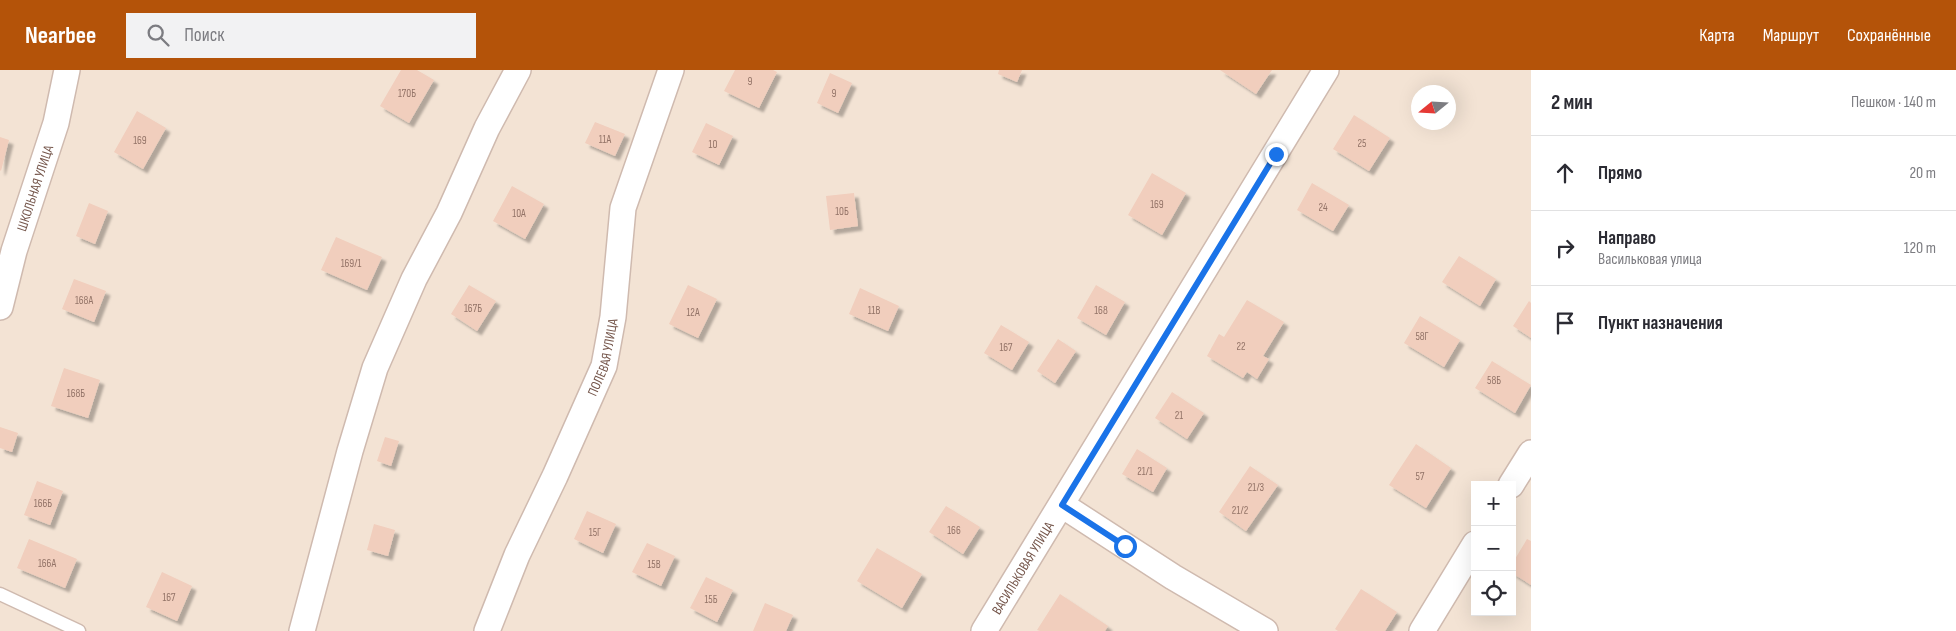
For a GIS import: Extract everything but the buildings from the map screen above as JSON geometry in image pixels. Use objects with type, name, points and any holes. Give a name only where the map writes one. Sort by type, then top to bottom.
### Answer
[{"type":"street","name":"ШКОЛЬНАЯ УЛИЦА","points":[[0,307],[14,251],[56,124],[67,70]]},
{"type":"street","points":[[302,631],[350,451],[375,368],[414,278],[450,213],[487,128],[518,70]]},
{"type":"street","name":"ПОЛЕВАЯ УЛИЦА","points":[[487,631],[517,555],[604,366],[613,317],[624,208],[671,70]]},
{"type":"street","name":"ВАСИЛЬКОВАЯ УЛИЦА","points":[[984,631],[1326,70]]},
{"type":"street","points":[[1514,481],[1531,453]]},
{"type":"street","points":[[1062,505],[1173,577],[1265,631]]},
{"type":"street","points":[[1422,631],[1471,551]]},
{"type":"lane","points":[[0,594],[79,631]]},
{"type":"shaded area","points":[[0,70],[1531,70],[1531,631],[0,631]]},
{"type":"route","points":[[1125,546],[1062,505],[1276,154]]}]
